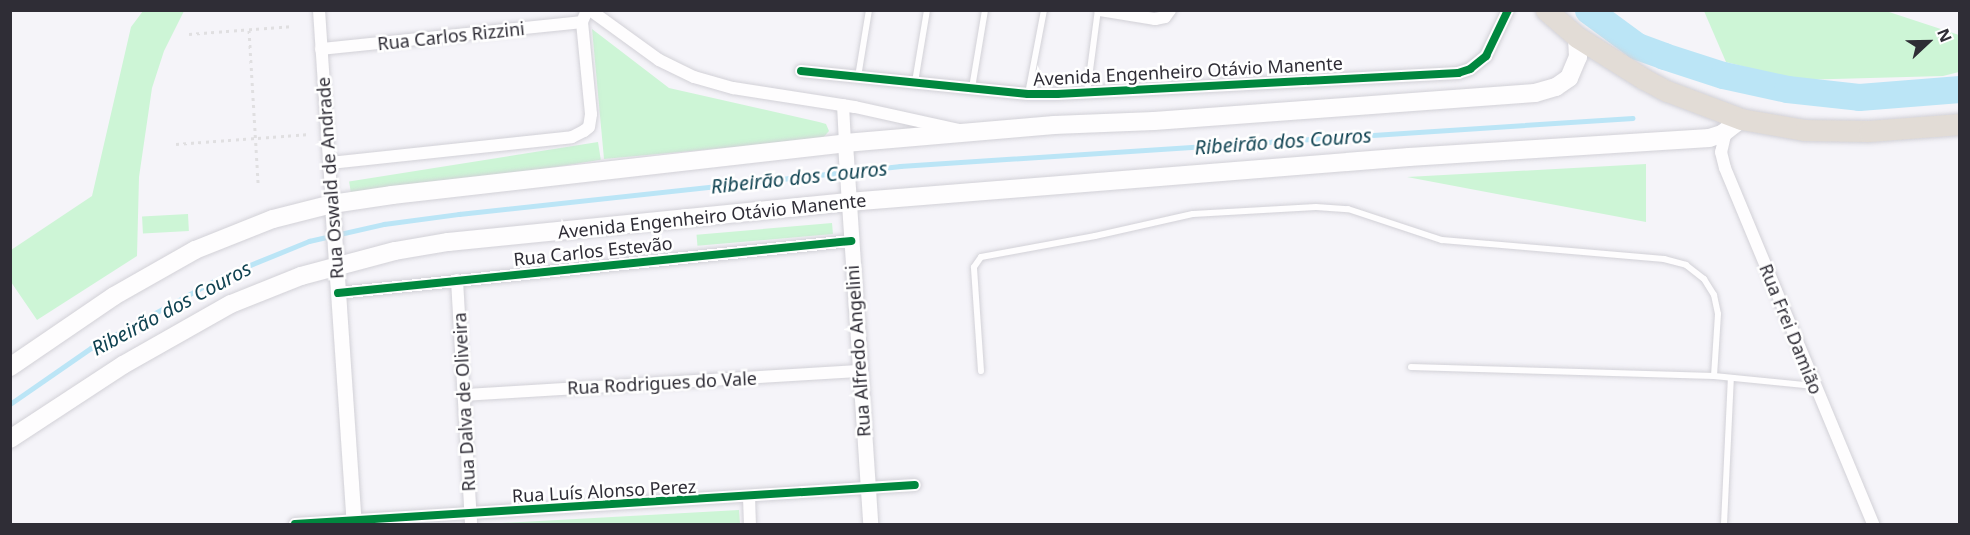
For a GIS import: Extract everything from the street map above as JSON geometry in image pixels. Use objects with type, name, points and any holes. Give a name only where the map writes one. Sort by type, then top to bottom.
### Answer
[{"type":"highway","points":[[1546,10],[1577,37],[1667,91],[1734,125],[1760,124],[1816,130],[1869,131],[1959,124]]},
{"type":"main road","points":[[10,367],[114,296],[195,250],[273,219],[332,212],[392,195],[845,149],[966,132],[1054,124],[1154,121],[1535,93],[1557,87],[1569,78],[1578,57],[1577,37]]},
{"type":"main road","name":"Avenida Engenheiro Otávio Manente","points":[[10,439],[123,365],[193,323],[336,258],[448,242],[848,195],[1709,138],[1734,125]]},
{"type":"street","name":"Rua Oswald de Andrade","points":[[319,10],[354,522]]},
{"type":"street","points":[[1099,10],[1155,19],[1165,16],[1170,10]]},
{"type":"street","name":"Avenida Engenheiro Otávio Manente","points":[[801,71],[1028,94],[1087,93],[1464,72],[1476,66],[1490,50],[1508,10]]},
{"type":"street","name":"Rua Carlos Rizzini","points":[[321,49],[586,14]]},
{"type":"street","points":[[586,14],[659,60],[694,77],[733,88],[930,121],[966,132]]},
{"type":"street","points":[[330,164],[572,137],[584,132],[589,127],[591,114],[586,14]]},
{"type":"street","name":"Rua Alfredo Angelini","points":[[843,105],[870,525]]},
{"type":"street","name":"Rua Frei Damião","points":[[1734,125],[1721,152],[1725,168],[1873,525]]},
{"type":"street","name":"Rua Carlos Estevão","points":[[338,293],[850,241]]},
{"type":"street","name":"Rua Dalva de Oliveira","points":[[457,280],[471,519]]},
{"type":"street","name":"Rua Rodrigues do Vale","points":[[464,395],[860,371]]},
{"type":"street","name":"Rua Luís Alonso Perez","points":[[295,525],[471,519],[915,485]]},
{"type":"street","points":[[749,497],[750,525]]},
{"type":"lane","points":[[858,77],[869,10]]},
{"type":"lane","points":[[915,82],[927,10]]},
{"type":"lane","points":[[972,88],[985,10]]},
{"type":"lane","points":[[1028,94],[1044,10]]},
{"type":"lane","points":[[1087,93],[1099,10]]},
{"type":"lane","points":[[981,371],[974,267],[981,257],[1095,236],[1193,214],[1316,207],[1348,209],[1442,240],[1664,259],[1686,265],[1704,279],[1714,295],[1718,314],[1714,376]]},
{"type":"lane","points":[[1411,367],[1714,376],[1815,386]]},
{"type":"lane","points":[[1724,525],[1731,378]]},
{"type":"path","points":[[189,34],[294,26]]},
{"type":"path","points":[[249,30],[258,183]]},
{"type":"path","points":[[176,144],[310,134]]},
{"type":"green space","points":[[143,11],[184,11],[164,51],[152,88],[139,177],[137,256],[37,320],[11,282],[11,250],[92,196],[131,27]]},
{"type":"green space","points":[[1704,11],[1886,11],[1959,35],[1959,72],[1943,76],[1797,80],[1726,62]]},
{"type":"green space","points":[[592,29],[669,88],[819,122],[826,124],[829,131],[822,139],[604,159]]},
{"type":"green space","points":[[598,142],[601,160],[352,199],[349,181]]},
{"type":"green space","points":[[1646,164],[1646,222],[1407,177]]},
{"type":"green space","points":[[188,214],[189,231],[143,233],[142,216]]},
{"type":"green space","points":[[832,223],[833,234],[697,246],[697,235]]},
{"type":"green space","points":[[739,510],[740,524],[483,524]]},
{"type":"waterway","name":"Ribeirão dos Couros","points":[[1588,10],[1637,46],[1723,75],[1787,89],[1859,97],[1960,89]]},
{"type":"waterway","name":"Ribeirão dos Couros","points":[[10,404],[91,348],[223,276],[309,241],[384,224],[900,166],[1632,118]]},
{"type":"cycle path","points":[[801,71],[1028,94],[1458,73],[1470,69],[1486,56],[1508,10]]},
{"type":"cycle path","points":[[338,293],[851,241]]},
{"type":"cycle path","points":[[295,524],[915,485]]}]
